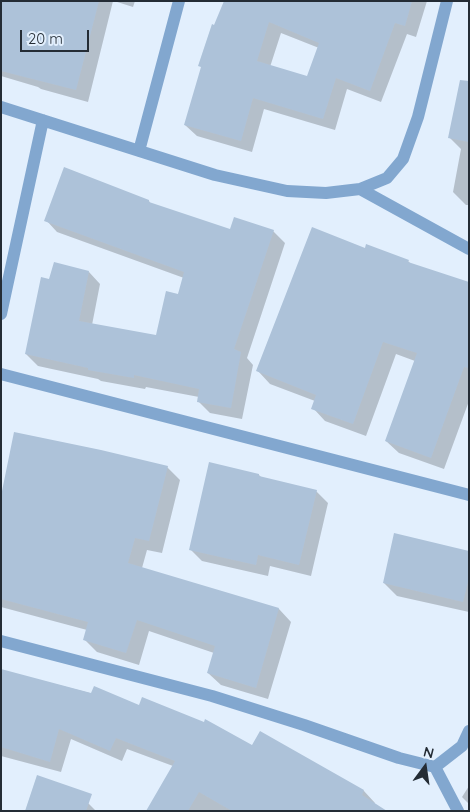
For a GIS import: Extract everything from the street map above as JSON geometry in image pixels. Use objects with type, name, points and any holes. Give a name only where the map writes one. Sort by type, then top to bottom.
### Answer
[{"type":"street","points":[[138,151],[179,1]]},
{"type":"street","points":[[1,107],[215,175],[287,192],[326,194],[360,189],[386,178],[403,159],[418,117],[447,1]]},
{"type":"street","points":[[1,314],[43,120]]},
{"type":"street","points":[[360,189],[469,249]]},
{"type":"street","points":[[1,374],[469,495]]},
{"type":"street","points":[[1,641],[212,696],[399,758],[435,767],[458,811]]},
{"type":"street","points":[[435,767],[462,746],[469,731]]},
{"type":"building","points":[[1,1],[99,1],[76,90],[1,71]]},
{"type":"building","points":[[224,1],[412,1],[405,26],[395,23],[370,91],[336,78],[323,119],[253,98],[241,141],[184,125],[201,67],[198,66],[212,24],[214,25]],"holes":[[[269,22],[319,43],[307,76],[257,61]]]},
{"type":"building","points":[[460,80],[469,81],[469,142],[448,138]]},
{"type":"building","points":[[64,167],[149,200],[149,202],[230,229],[234,217],[274,230],[234,349],[241,352],[231,408],[197,402],[199,389],[134,375],[134,378],[88,370],[88,368],[25,354],[41,277],[49,279],[54,262],[89,271],[79,321],[156,335],[166,291],[178,294],[184,272],[44,221]]},
{"type":"building","points":[[312,227],[365,248],[366,244],[409,260],[408,262],[469,282],[469,368],[464,367],[431,458],[385,441],[417,353],[383,342],[353,424],[311,409],[316,395],[256,371]]},
{"type":"building","points":[[14,432],[168,466],[149,541],[135,538],[128,563],[279,608],[256,688],[207,673],[215,646],[137,620],[126,653],[83,640],[88,622],[1,599],[1,496]]},
{"type":"building","points":[[209,462],[317,490],[299,565],[258,555],[256,565],[189,550]]},
{"type":"building","points":[[394,533],[469,551],[469,578],[463,602],[383,583]]},
{"type":"building","points":[[1,669],[91,693],[94,686],[139,705],[142,697],[204,722],[205,719],[252,745],[260,731],[364,790],[362,795],[387,811],[232,811],[199,792],[188,811],[146,811],[175,761],[116,738],[110,751],[59,729],[50,762],[1,747]]},
{"type":"building","points":[[37,775],[92,794],[86,811],[25,811]]}]
